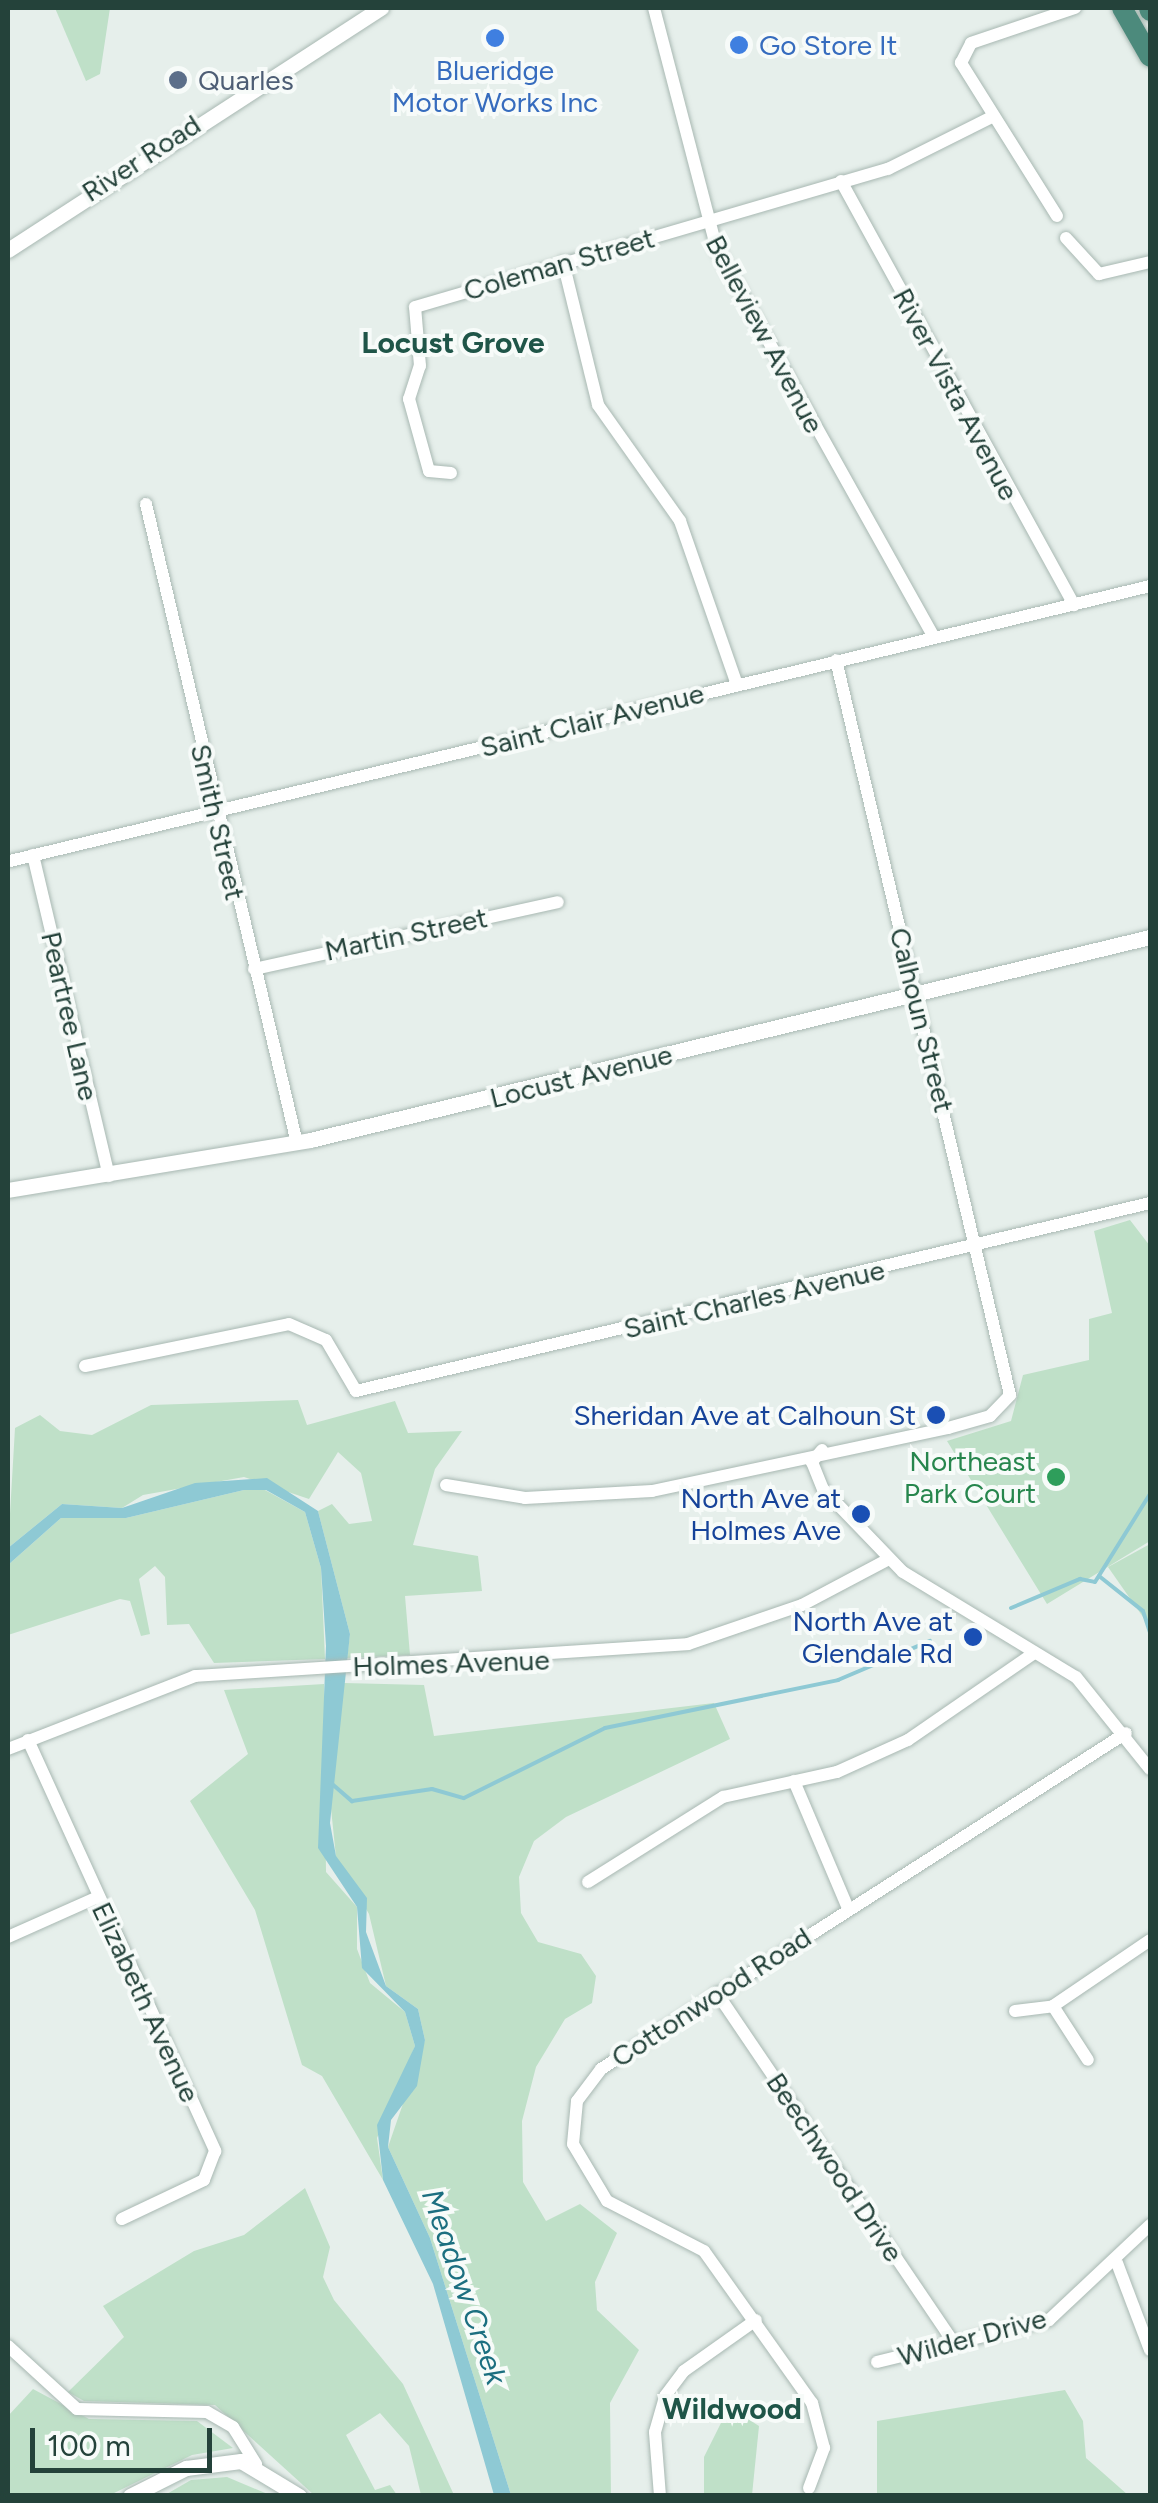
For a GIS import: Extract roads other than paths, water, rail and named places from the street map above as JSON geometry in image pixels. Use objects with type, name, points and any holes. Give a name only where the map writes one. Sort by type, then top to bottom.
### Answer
[{"type":"highway","points":[[1122,8],[1150,57]]},
{"type":"street","name":"River Road","points":[[8,250],[380,8]]},
{"type":"street","name":"Belleview Avenue","points":[[654,8],[706,221],[934,637]]},
{"type":"street","points":[[1057,216],[963,70],[965,48],[1075,8]]},
{"type":"street","name":"Coleman Street","points":[[451,472],[429,472],[409,399],[420,366],[411,314],[563,262],[916,160],[992,118]]},
{"type":"street","name":"River Vista Avenue","points":[[841,181],[1074,605]]},
{"type":"street","points":[[1066,238],[1099,274],[1150,262]]},
{"type":"street","points":[[563,262],[598,405],[680,520],[737,685]]},
{"type":"street","name":"Smith Street","points":[[146,504],[296,1139]]},
{"type":"street","name":"Saint Clair Avenue","points":[[10,861],[1150,586]]},
{"type":"street","name":"Calhoun Street","points":[[822,1449],[990,1416],[1005,1404],[1009,1380],[836,660]]},
{"type":"street","name":"Peartree Lane","points":[[33,855],[109,1176]]},
{"type":"street","name":"Martin Street","points":[[254,969],[558,902]]},
{"type":"street","name":"Locust Avenue","points":[[8,1190],[109,1176],[296,1139],[1150,937]]},
{"type":"street","name":"Saint Charles Avenue","points":[[86,1366],[289,1324],[326,1340],[356,1391],[1150,1203]]},
{"type":"street","points":[[446,1485],[525,1498],[636,1493],[822,1449]]},
{"type":"street","points":[[822,1449],[813,1474],[890,1560],[931,1595],[1092,1690],[1150,1768]]},
{"type":"street","name":"Holmes Avenue","points":[[8,1748],[166,1683],[302,1669],[688,1644],[802,1605],[890,1560]]},
{"type":"street","points":[[588,1882],[723,1797],[794,1781],[908,1740],[1034,1654]]},
{"type":"street","name":"Cottonwood Road","points":[[809,2488],[824,2448],[818,2418],[756,2320],[704,2251],[611,2206],[572,2133],[590,2079],[716,1992],[1126,1734]]},
{"type":"street","name":"Elizabeth Avenue","points":[[28,1740],[215,2151],[204,2180],[122,2219]]},
{"type":"street","points":[[794,1781],[848,1908]]},
{"type":"street","points":[[8,1937],[98,1897]]},
{"type":"street","points":[[1015,2011],[1053,2006],[1150,1940]]},
{"type":"street","name":"Beechwood Drive","points":[[716,1992],[953,2341]]},
{"type":"street","points":[[1053,2006],[1088,2060]]},
{"type":"street","name":"Wilder Drive","points":[[877,2362],[1049,2320],[1116,2263],[1150,2225]]},
{"type":"street","points":[[1116,2263],[1150,2350]]},
{"type":"street","points":[[660,2496],[656,2432],[665,2396],[684,2371],[756,2320]]},
{"type":"street","points":[[8,2346],[77,2409],[207,2412],[233,2427],[256,2464],[299,2496]]},
{"type":"street","points":[[130,2496],[186,2468],[256,2464]]},
{"type":"water","points":[[267,1478],[318,1511],[350,1634],[330,1823],[336,1856],[367,1898],[366,1932],[386,1986],[418,2009],[425,2040],[417,2086],[391,2120],[388,2147],[430,2238],[511,2495],[494,2495],[433,2284],[383,2180],[377,2125],[415,2046],[405,2012],[362,1968],[357,1907],[318,1848],[326,1646],[321,1568],[305,1512],[266,1490],[244,1490],[126,1518],[61,1518],[8,1565],[8,1548],[62,1504],[122,1508],[195,1483]]},
{"type":"waterway","points":[[1011,1608],[1080,1579],[1095,1582],[1150,1494]]},
{"type":"waterway","points":[[1099,1576],[1143,1611],[1150,1632]]},
{"type":"waterway","points":[[331,1783],[352,1801],[432,1789],[464,1798],[605,1728],[838,1680],[930,1641]]},
{"type":"place","name":"Blueridge Motor Works Inc","points":[[495,38]]},
{"type":"place","name":"Go Store It","points":[[739,45]]},
{"type":"place","name":"Quarles","points":[[178,80]]},
{"type":"place","name":"Sheridan Ave at Calhoun St","points":[[936,1415]]},
{"type":"place","name":"Northeast Park Court","points":[[1056,1477]]},
{"type":"place","name":"North Ave at Holmes Ave","points":[[861,1514]]},
{"type":"place","name":"North Ave at Glendale Rd","points":[[973,1637]]},
{"type":"district","name":"Locust Grove","points":[[453,343]]},
{"type":"district","name":"Wildwood","points":[[732,2409]]},
{"type":"water label","name":"Meadow Creek","points":[[464,2287]]}]
